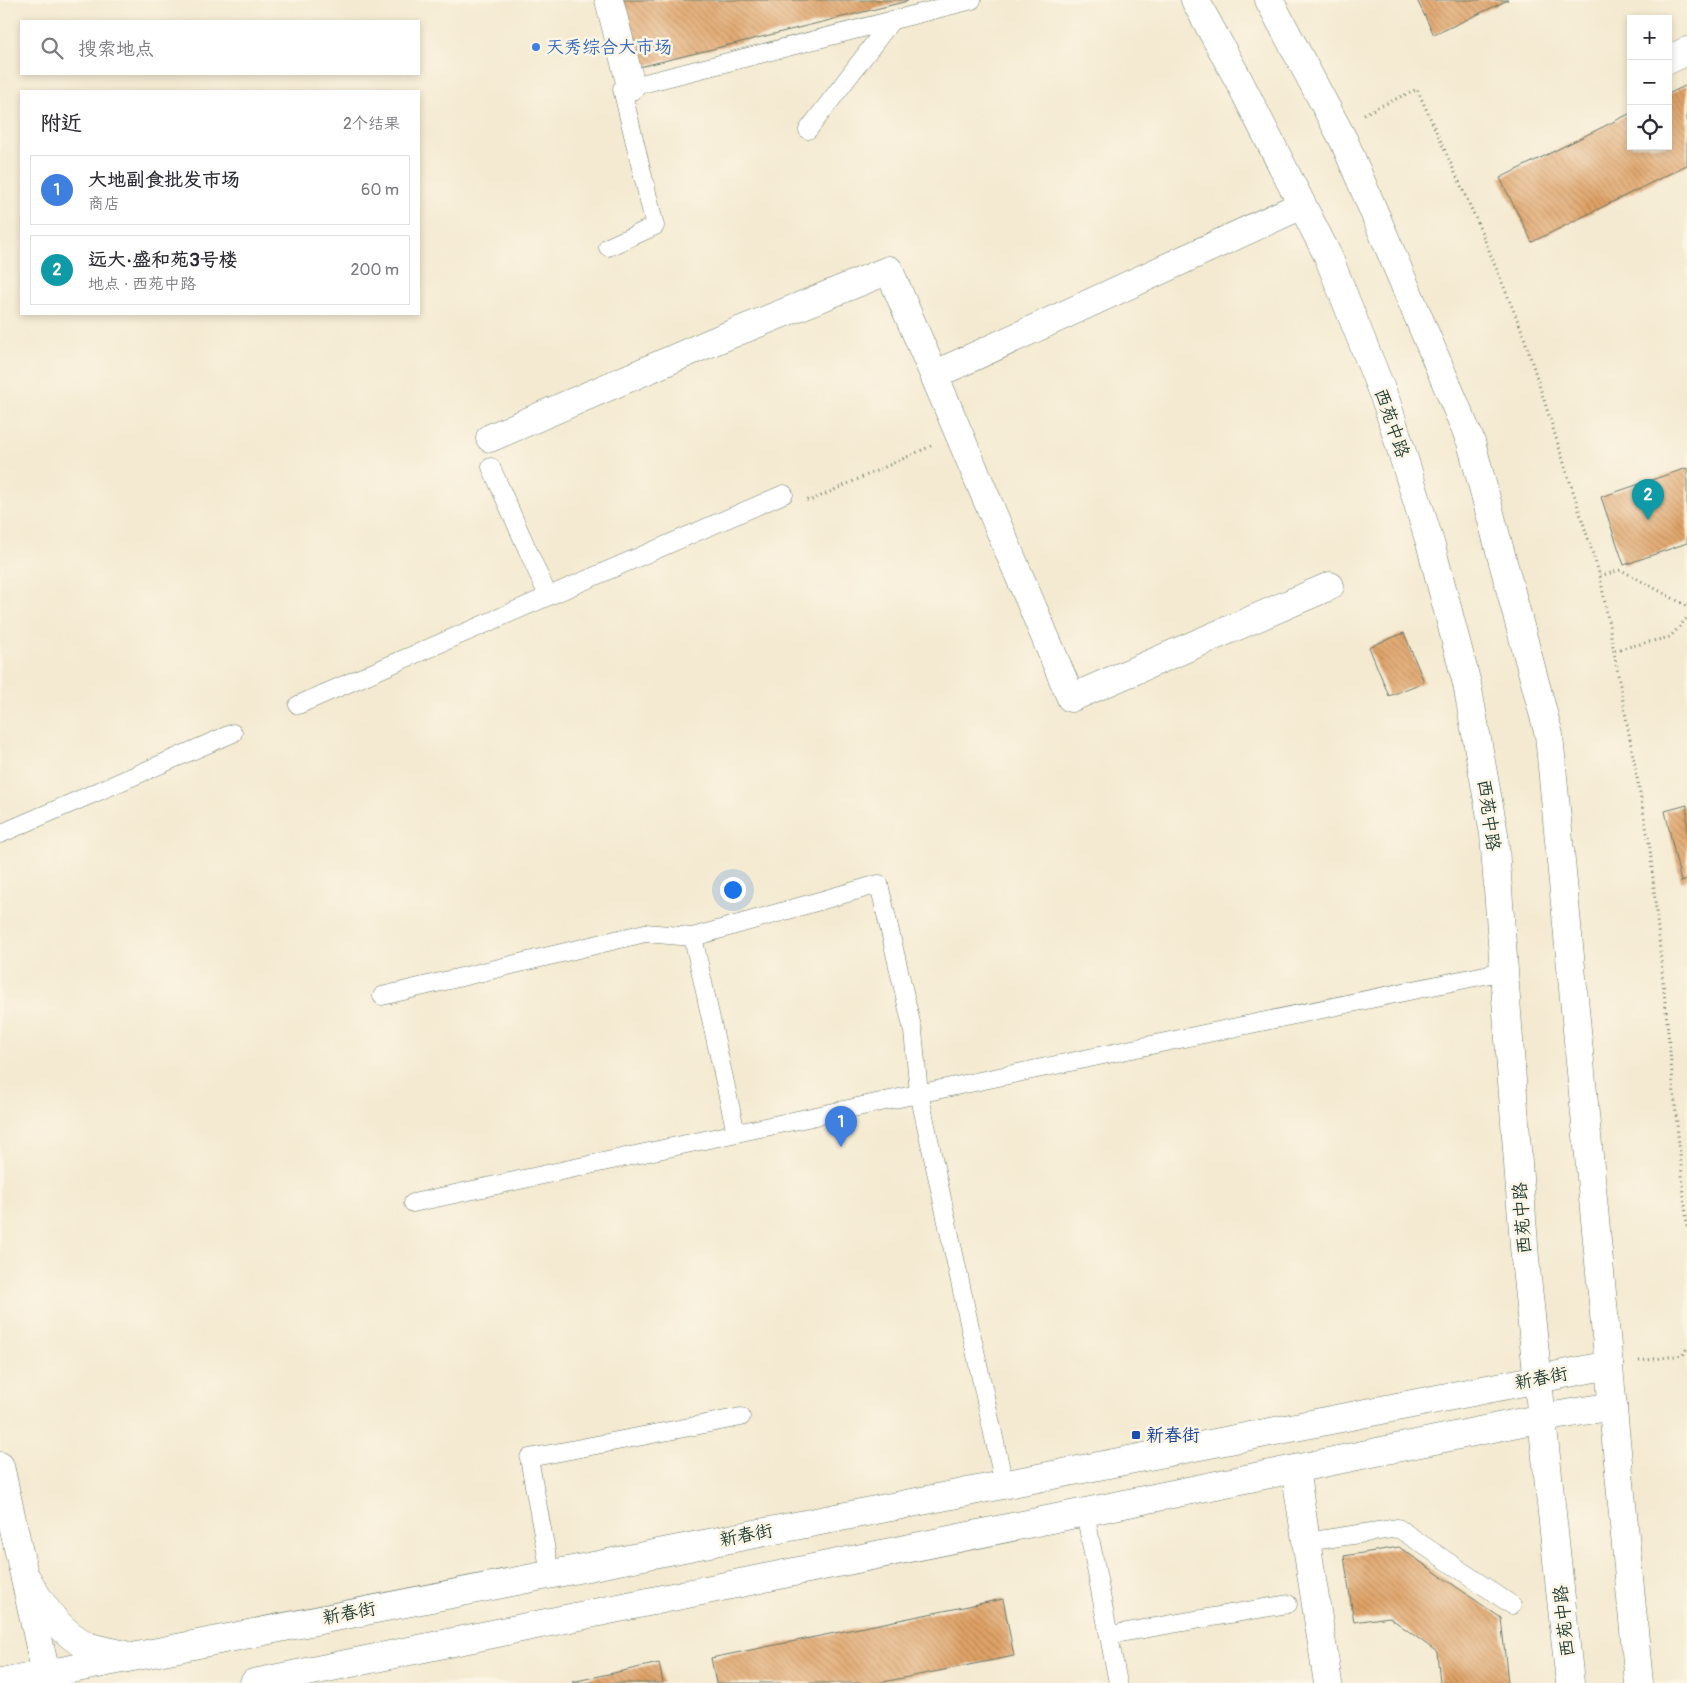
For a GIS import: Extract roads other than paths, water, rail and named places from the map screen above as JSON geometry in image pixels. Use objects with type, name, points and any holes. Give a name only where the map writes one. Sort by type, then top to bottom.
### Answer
[{"type":"main road","points":[[609,0],[631,86]]},
{"type":"main road","name":"西苑中路","points":[[1195,0],[1328,256],[1387,404],[1431,546],[1467,684],[1494,834],[1525,1260],[1570,1683]]},
{"type":"main road","points":[[1269,0],[1336,127],[1398,265],[1471,442],[1550,734],[1639,1683]]},
{"type":"main road","points":[[1672,58],[1687,51]]},
{"type":"main road","points":[[934,375],[1302,205]]},
{"type":"main road","points":[[490,438],[703,346],[889,270],[1072,698],[1330,586]]},
{"type":"main road","name":"新春街","points":[[1,1683],[47,1678],[131,1656],[1609,1365]]},
{"type":"main road","points":[[264,1682],[335,1675],[1085,1512],[1542,1418],[1613,1406]]},
{"type":"main road","points":[[0,1466],[47,1678]]},
{"type":"main road","points":[[1295,1469],[1328,1683]]},
{"type":"main road","points":[[23,1572],[42,1607],[63,1628],[88,1646],[131,1656]]},
{"type":"lane","points":[[608,247],[655,226],[622,89],[972,0]]},
{"type":"lane","points":[[808,130],[892,20]]},
{"type":"lane","points":[[492,468],[548,596]]},
{"type":"lane","points":[[298,705],[784,494]]},
{"type":"lane","points":[[0,834],[233,733]]},
{"type":"lane","points":[[382,996],[645,933],[692,938],[879,884],[913,1031],[919,1093],[1004,1484]]},
{"type":"lane","points":[[692,938],[736,1133]]},
{"type":"lane","points":[[413,1203],[919,1093],[1504,971]]},
{"type":"lane","points":[[550,1574],[529,1458],[741,1417]]},
{"type":"lane","points":[[1085,1512],[1118,1683]]},
{"type":"lane","points":[[1306,1542],[1398,1528],[1512,1605]]},
{"type":"lane","points":[[1109,1635],[1288,1604]]},
{"type":"place","name":"天秀综合大市场","points":[[536,47]]},
{"type":"place","name":"远大·盛和苑3号楼","points":[[1648,520]]},
{"type":"place","name":"大地副食批发市场","points":[[841,1147]]},
{"type":"place","name":"新春街","points":[[1136,1435]]}]
